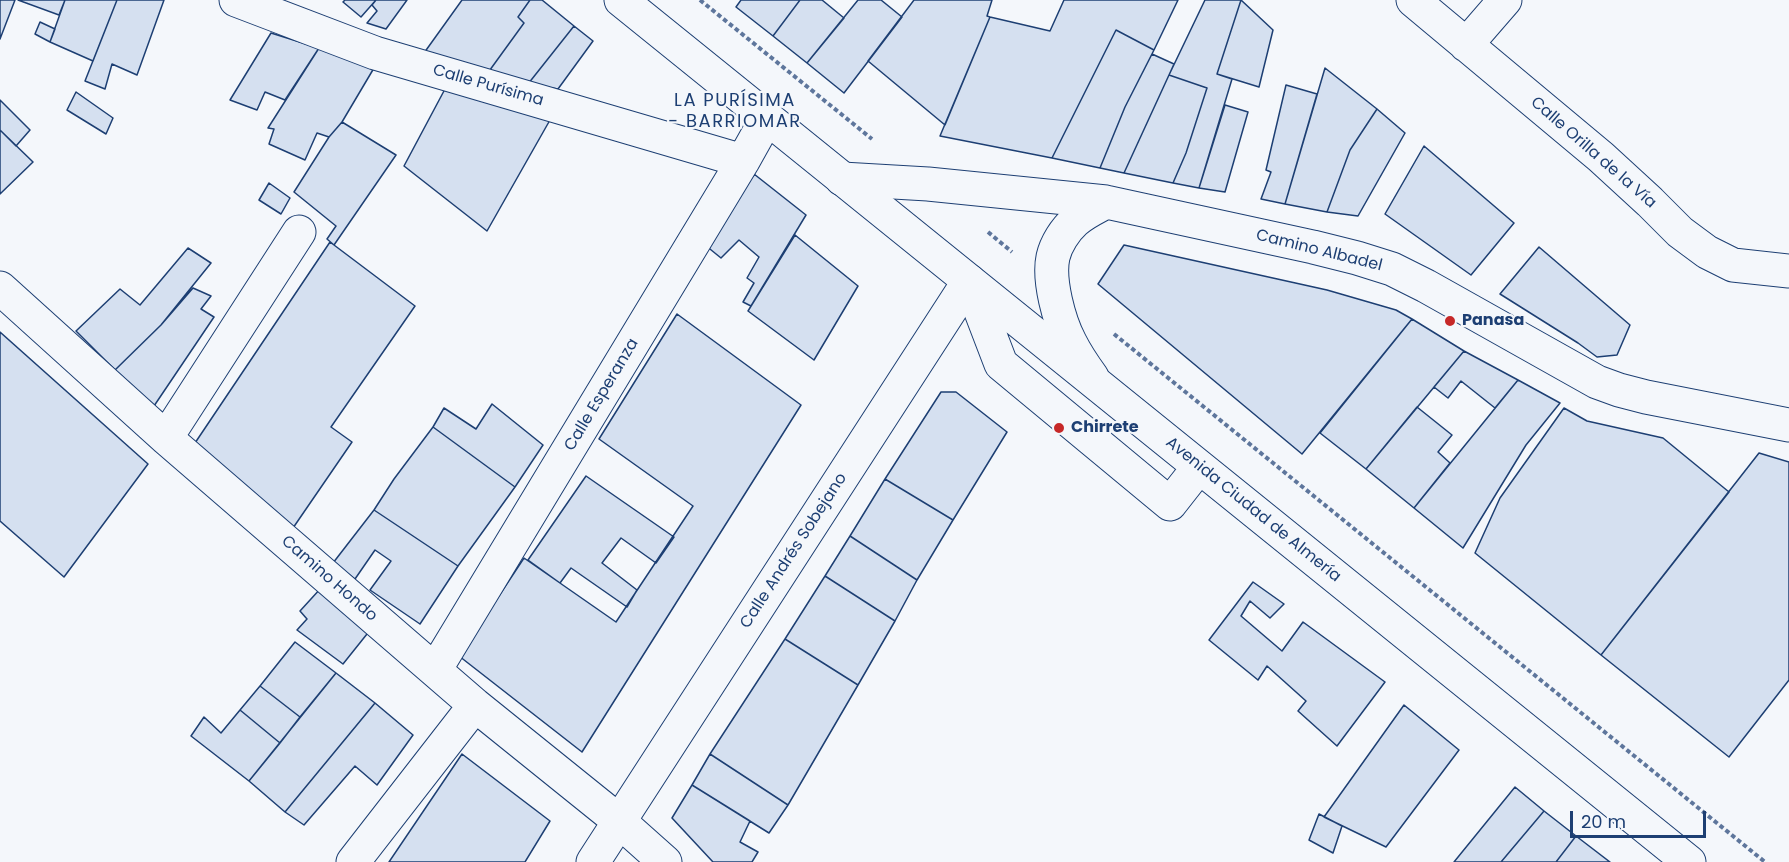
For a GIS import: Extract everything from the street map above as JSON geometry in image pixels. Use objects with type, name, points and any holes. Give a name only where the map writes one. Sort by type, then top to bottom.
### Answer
[{"type":"street","name":"Calle Purísima","points":[[236,0],[375,53],[743,161]]},
{"type":"street","name":"Avenida Ciudad de Almería","points":[[621,0],[1689,862]]},
{"type":"street","name":"Calle Orilla de la Vía","points":[[1413,0],[1601,157],[1680,232],[1707,252],[1733,265],[1789,271]]},
{"type":"street","points":[[1466,45],[1504,0]]},
{"type":"street","name":"Calle Esperanza","points":[[435,670],[767,118]]},
{"type":"street","name":"Camino Albadel","points":[[842,179],[928,184],[1106,202],[1357,258],[1392,269],[1597,382],[1646,397],[1789,425]]},
{"type":"street","points":[[1096,384],[1069,341],[1059,314],[1053,285],[1053,257],[1064,233],[1084,213],[1106,202]]},
{"type":"street","points":[[166,438],[299,232]]},
{"type":"street","points":[[969,281],[1001,364],[1170,504],[1199,467]]},
{"type":"street","name":"Calle Andrés Sobejano","points":[[593,862],[969,281]]},
{"type":"street","name":"Camino Hondo","points":[[0,288],[166,438],[475,705],[619,821],[665,862]]},
{"type":"street","points":[[353,862],[475,705]]},
{"type":"path","points":[[700,0],[873,140]]},
{"type":"path","points":[[982,227],[1053,285]]},
{"type":"path","points":[[1108,329],[1766,862]]},
{"type":"building","points":[[0,0],[15,0],[0,39]]},
{"type":"building","points":[[18,0],[65,0],[59,15]]},
{"type":"building","points":[[65,0],[117,0],[93,61],[50,42]]},
{"type":"building","points":[[117,0],[164,0],[137,75],[112,64],[105,89],[85,81]]},
{"type":"building","points":[[345,0],[376,0],[361,17],[343,2]]},
{"type":"building","points":[[376,0],[407,0],[386,29],[367,23],[377,11],[372,5]]},
{"type":"building","points":[[462,0],[530,0],[518,17],[524,23],[487,74],[424,53]]},
{"type":"building","points":[[530,0],[542,0],[574,26],[528,84],[487,74],[524,23],[518,17]]},
{"type":"building","points":[[741,0],[800,0],[773,36],[736,7]]},
{"type":"building","points":[[800,0],[822,0],[844,18],[807,63],[773,36]]},
{"type":"building","points":[[858,0],[881,0],[902,17],[844,93],[807,63]]},
{"type":"building","points":[[914,0],[992,0],[987,16],[990,17],[945,125],[868,61]]},
{"type":"building","points":[[1064,0],[1178,0],[1154,50],[1116,30],[1052,158],[940,136],[990,17],[1050,31]]},
{"type":"building","points":[[1205,0],[1241,0],[1217,74],[1232,79],[1199,188],[1173,183],[1186,153],[1207,88],[1169,75]]},
{"type":"building","points":[[1241,0],[1273,30],[1259,87],[1217,74]]},
{"type":"building","points":[[40,22],[55,29],[50,42],[35,34]]},
{"type":"building","points":[[574,26],[593,41],[558,89],[528,84]]},
{"type":"building","points":[[1116,30],[1154,50],[1125,107],[1100,168],[1052,158]]},
{"type":"building","points":[[271,33],[319,48],[285,100],[265,92],[257,110],[230,100]]},
{"type":"building","points":[[319,48],[374,68],[342,122],[329,137],[317,133],[305,160],[269,144],[274,129],[268,128]]},
{"type":"building","points":[[1152,54],[1174,64],[1169,75],[1124,173],[1100,168],[1125,107]]},
{"type":"building","points":[[1325,68],[1377,109],[1350,150],[1327,212],[1285,204]]},
{"type":"building","points":[[1169,75],[1207,88],[1186,153],[1173,183],[1124,173]]},
{"type":"building","points":[[1286,85],[1317,94],[1285,204],[1261,199],[1271,172],[1266,170]]},
{"type":"building","points":[[445,89],[550,120],[487,231],[404,166]]},
{"type":"building","points":[[76,92],[113,118],[106,134],[67,110]]},
{"type":"building","points":[[0,100],[30,130],[16,146],[0,130]]},
{"type":"building","points":[[1225,105],[1248,112],[1225,192],[1199,188]]},
{"type":"building","points":[[1377,109],[1405,133],[1358,216],[1327,212],[1350,150]]},
{"type":"building","points":[[342,122],[396,155],[334,245],[327,239],[336,226],[294,192],[329,137]]},
{"type":"building","points":[[0,130],[33,162],[0,194]]},
{"type":"building","points":[[1424,146],[1514,223],[1471,275],[1385,214]]},
{"type":"building","points":[[754,174],[806,215],[751,306],[743,302],[754,283],[747,278],[759,257],[739,240],[721,258],[705,245]]},
{"type":"building","points":[[269,183],[290,198],[281,214],[259,200]]},
{"type":"building","points":[[795,235],[858,286],[814,360],[748,311]]},
{"type":"building","points":[[330,242],[415,306],[331,427],[352,442],[293,528],[195,443]]},
{"type":"building","points":[[1124,245],[1327,290],[1396,310],[1412,319],[1302,454],[1098,284]]},
{"type":"building","points":[[1539,247],[1630,325],[1617,355],[1597,357],[1500,294]]},
{"type":"building","points":[[188,248],[211,263],[161,325],[115,370],[76,331],[120,289],[140,305]]},
{"type":"building","points":[[193,288],[211,296],[201,309],[214,317],[154,406],[115,370],[161,325]]},
{"type":"building","points":[[677,314],[801,405],[582,752],[459,656],[524,558],[616,622],[693,506],[599,439]]},
{"type":"building","points":[[1412,319],[1464,351],[1366,469],[1320,433]]},
{"type":"building","points":[[0,332],[148,464],[64,577],[0,521]]},
{"type":"building","points":[[1464,351],[1518,380],[1495,408],[1461,381],[1448,398],[1434,387]]},
{"type":"building","points":[[1518,380],[1560,403],[1526,445],[1463,548],[1414,508]]},
{"type":"building","points":[[941,392],[956,392],[1007,432],[953,520],[885,479]]},
{"type":"building","points":[[492,404],[543,445],[515,487],[433,427],[444,408],[476,429]]},
{"type":"building","points":[[1417,407],[1452,435],[1438,452],[1450,463],[1414,508],[1366,469]]},
{"type":"building","points":[[1564,408],[1587,421],[1663,438],[1729,492],[1601,655],[1475,553],[1500,498]]},
{"type":"building","points":[[433,427],[515,487],[458,566],[374,510]]},
{"type":"building","points":[[1759,453],[1789,462],[1789,680],[1729,757],[1601,655]]},
{"type":"building","points":[[586,476],[674,537],[656,563],[621,538],[602,563],[637,590],[627,607],[571,568],[560,583],[528,560]]},
{"type":"building","points":[[885,479],[953,520],[917,580],[850,536]]},
{"type":"building","points":[[374,510],[458,566],[420,624],[370,590],[391,561],[375,550],[355,579],[333,563]]},
{"type":"building","points":[[850,536],[917,580],[895,621],[825,576]]},
{"type":"building","points":[[825,576],[895,621],[858,685],[785,639]]},
{"type":"building","points":[[1253,582],[1284,604],[1270,618],[1250,601],[1241,616],[1282,651],[1303,622],[1385,682],[1337,746],[1298,711],[1306,701],[1267,666],[1258,680],[1209,640]]},
{"type":"building","points":[[321,588],[371,629],[343,664],[297,630],[307,619],[300,611]]},
{"type":"building","points":[[785,639],[858,685],[788,805],[710,754]]},
{"type":"building","points":[[295,642],[336,673],[300,717],[260,686]]},
{"type":"building","points":[[336,673],[375,703],[285,812],[249,781]]},
{"type":"building","points":[[260,686],[300,717],[280,743],[240,710]]},
{"type":"building","points":[[375,703],[413,735],[377,785],[355,766],[304,825],[285,812]]},
{"type":"building","points":[[1404,705],[1459,750],[1386,847],[1324,817]]},
{"type":"building","points":[[240,710],[280,743],[249,781],[191,736],[204,717],[221,733]]},
{"type":"building","points":[[462,754],[550,821],[525,862],[389,862]]},
{"type":"building","points":[[710,754],[788,805],[769,833],[692,785]]},
{"type":"building","points":[[692,785],[750,821],[740,842],[758,852],[752,862],[713,862],[672,818]]},
{"type":"building","points":[[1515,787],[1544,811],[1501,862],[1454,862]]},
{"type":"building","points":[[1544,811],[1576,836],[1556,862],[1501,862]]},
{"type":"building","points":[[1319,814],[1342,826],[1333,853],[1309,840]]},
{"type":"building","points":[[1576,836],[1610,862],[1556,862]]},
{"type":"place","name":"Panasa","points":[[1450,321]]},
{"type":"place","name":"Chirrete","points":[[1059,428]]},
{"type":"district","name":"LA PURÍSIMA - BARRIOMAR","points":[[735,111]]}]
